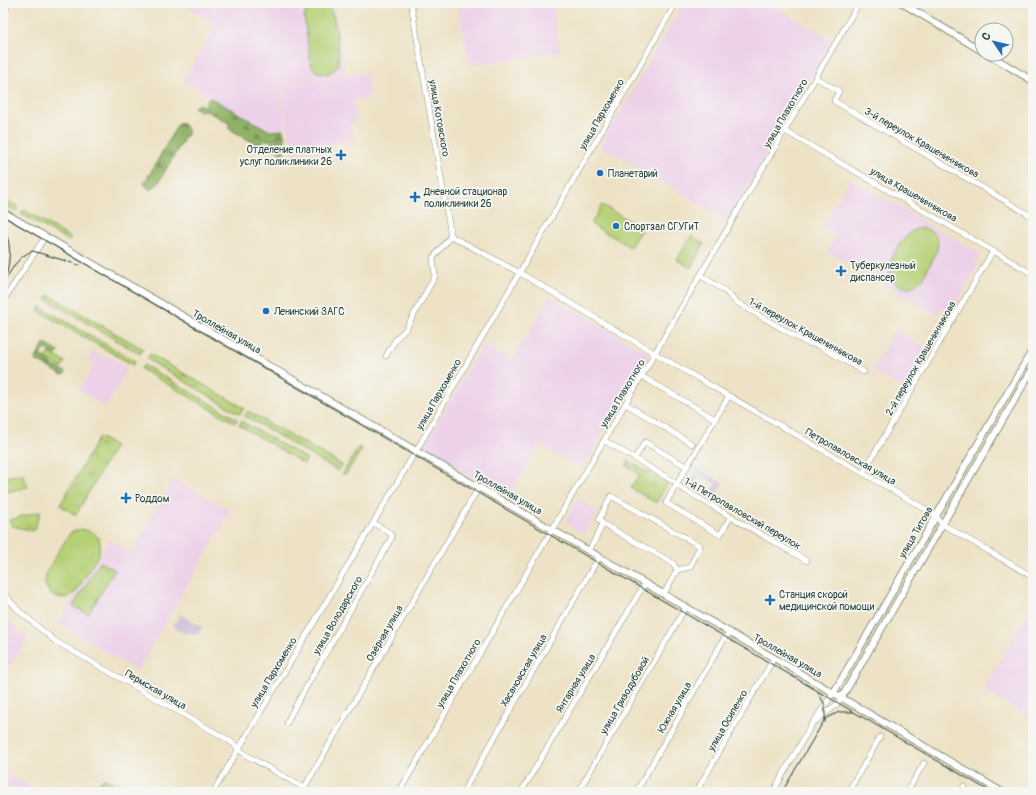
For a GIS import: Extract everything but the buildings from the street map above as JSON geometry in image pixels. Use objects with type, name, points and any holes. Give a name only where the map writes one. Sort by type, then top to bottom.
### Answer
[{"type":"main road","points":[[902,3],[974,46]]},
{"type":"main road","points":[[1002,62],[1033,80]]},
{"type":"main road","name":"Троллейная улица","points":[[3,212],[834,692],[1002,792]]},
{"type":"main road","name":"улица Титова","points":[[834,692],[1033,349]]},
{"type":"main road","name":"улица Титова","points":[[842,697],[1033,368]]},
{"type":"street","points":[[3,13],[9,3]]},
{"type":"street","name":"улица Котовского","points":[[411,3],[451,236]]},
{"type":"street","name":"улица Пархоменко","points":[[213,792],[416,451],[676,3]]},
{"type":"street","name":"улица Плахотного","points":[[399,792],[656,354],[859,3]]},
{"type":"street","name":"3-й переулок Крашенинникова","points":[[816,78],[839,91],[834,101],[1033,217]]},
{"type":"street","name":"улица Крашенинникова","points":[[785,131],[1033,274]]},
{"type":"street","points":[[386,356],[396,339],[406,329],[435,276],[433,258],[451,236],[520,273],[656,354]]},
{"type":"street","points":[[3,301],[45,237]]},
{"type":"street","name":"2-й переулок Крашенинникова","points":[[863,473],[993,251]]},
{"type":"street","name":"1-й переулок Крашенинникова","points":[[701,276],[724,290],[736,302],[807,343],[818,345],[864,372]]},
{"type":"street","name":"Петропавловская улица","points":[[656,354],[936,516],[942,524],[1033,577]]},
{"type":"street","points":[[642,377],[715,419]]},
{"type":"street","name":"1-й Петропавловский переулок","points":[[675,483],[687,467],[729,396]]},
{"type":"street","points":[[626,404],[692,444]]},
{"type":"street","name":"1-й Петропавловский переулок","points":[[605,441],[807,561]]},
{"type":"street","points":[[635,458],[645,442],[687,467]]},
{"type":"street","points":[[675,483],[666,503],[672,507],[720,535],[731,516]]},
{"type":"street","name":"Озёрная улица","points":[[304,788],[479,487]]},
{"type":"street","points":[[664,594],[677,570],[690,567],[700,546],[611,496],[599,519],[604,524],[673,563],[677,570]]},
{"type":"street","name":"улица Володарского","points":[[287,723],[392,537],[390,533],[373,523]]},
{"type":"street","points":[[589,551],[604,524]]},
{"type":"street","name":"Хасановская улица","points":[[463,792],[599,557]]},
{"type":"street","name":"Янтарная улица","points":[[521,792],[645,583]]},
{"type":"street","name":"Пермская улица","points":[[3,589],[5,595],[18,610],[55,641],[230,741],[246,755],[311,792]]},
{"type":"street","name":"улица Гризодубовой","points":[[578,792],[686,607]]},
{"type":"street","name":"Южная улица","points":[[636,792],[725,637],[730,632]]},
{"type":"street","name":"улица Осипенко","points":[[696,792],[774,658]]},
{"type":"street","name":"улица Титова","points":[[773,792],[812,724],[834,692]]},
{"type":"street","name":"улица Титова","points":[[812,724],[836,705],[842,697]]},
{"type":"street","points":[[848,792],[880,737]]},
{"type":"street","points":[[907,792],[924,763]]},
{"type":"street","points":[[961,792],[964,786]]},
{"type":"shaded area","points":[[179,3],[333,3],[345,75],[280,86],[286,128],[270,131],[183,81],[216,24]]},
{"type":"shaded area","points":[[482,3],[552,3],[560,52],[470,65],[458,7]]},
{"type":"shaded area","points":[[683,3],[768,3],[832,40],[728,220],[600,146]]},
{"type":"shaded area","points":[[366,72],[370,98],[354,100],[356,122],[351,123],[354,140],[313,147],[313,150],[292,153],[281,88]]},
{"type":"shaded area","points":[[850,179],[981,254],[976,264],[978,265],[951,314],[940,308],[936,314],[827,252],[836,236],[822,228]]},
{"type":"shaded area","points":[[550,296],[649,354],[582,469],[540,445],[507,498],[422,448],[483,344],[512,361]]},
{"type":"shaded area","points":[[895,330],[931,351],[908,391],[872,370]]},
{"type":"shaded area","points":[[93,351],[104,358],[106,355],[128,368],[106,407],[79,390],[95,364],[88,360]]},
{"type":"shaded area","points":[[697,468],[723,483],[713,501],[697,491],[699,487],[710,494],[716,484],[700,475],[692,488],[687,486]]},
{"type":"shaded area","points":[[174,479],[231,511],[137,671],[59,623],[109,540],[131,553]]},
{"type":"shaded area","points":[[578,499],[598,511],[584,534],[565,522]]},
{"type":"shaded area","points":[[1033,604],[1033,719],[983,690]]},
{"type":"shaded area","points":[[180,614],[202,627],[198,634],[183,633],[173,626]]},
{"type":"shaded area","points":[[3,617],[28,638],[3,676]]},
{"type":"shaded area","points":[[3,771],[38,792],[3,792]]},
{"type":"green space","points":[[321,4],[330,9],[333,15],[336,30],[338,64],[337,68],[327,74],[317,72],[311,65],[304,17],[308,8]]},
{"type":"green space","points":[[209,97],[270,131],[283,130],[284,134],[272,141],[262,139],[264,143],[259,146],[228,128],[230,124],[205,110],[201,112],[194,107],[199,104],[204,107]]},
{"type":"green space","points":[[182,123],[188,129],[188,132],[157,185],[150,190],[144,184],[178,124]]},
{"type":"green space","points":[[285,135],[285,148],[283,155],[269,145]]},
{"type":"green space","points":[[3,198],[18,207],[16,211],[3,204]]},
{"type":"green space","name":"Спортзал СГУГиТ","points":[[602,205],[642,228],[630,247],[591,224]]},
{"type":"green space","points":[[24,210],[71,238],[69,241],[21,214]]},
{"type":"green space","points":[[921,228],[929,230],[935,234],[938,244],[937,250],[920,282],[912,287],[903,287],[893,281],[890,273],[890,264],[899,245],[906,236]]},
{"type":"green space","points":[[691,236],[704,244],[691,268],[677,260]]},
{"type":"green space","points":[[49,295],[143,349],[140,354],[46,299]]},
{"type":"green space","points":[[40,307],[135,361],[133,365],[38,311]]},
{"type":"green space","points":[[44,343],[59,352],[56,355],[45,349],[40,355],[55,367],[66,372],[65,374],[62,375],[35,360]]},
{"type":"green space","points":[[49,352],[65,362],[61,368],[45,358]]},
{"type":"green space","points":[[150,354],[244,408],[240,414],[147,359]]},
{"type":"green space","points":[[144,365],[237,419],[235,423],[141,369]]},
{"type":"green space","points":[[248,411],[342,465],[338,471],[245,416]]},
{"type":"green space","points":[[241,421],[307,459],[304,464],[239,425]]},
{"type":"green space","points":[[99,437],[115,446],[76,515],[60,505]]},
{"type":"green space","points":[[359,447],[362,449],[346,474],[342,474]]},
{"type":"green space","points":[[629,461],[668,484],[656,503],[631,488],[639,474],[626,466]]},
{"type":"green space","points":[[22,473],[28,487],[3,493],[3,478]]},
{"type":"green space","points":[[41,511],[34,531],[12,526],[9,520]]},
{"type":"green space","points":[[81,529],[93,532],[98,537],[100,542],[99,554],[76,592],[67,598],[55,597],[50,594],[45,584],[46,572],[70,533]]},
{"type":"green space","points":[[100,562],[115,570],[88,614],[73,606]]},
{"type":"green space","points":[[105,779],[130,792],[105,792],[97,788],[100,782]]},
{"type":"tram line","points":[[3,216],[991,792]]},
{"type":"tram line","points":[[3,227],[8,239],[10,250],[7,273]]},
{"type":"tram line","points":[[3,284],[19,260],[27,253],[33,251],[79,265]]},
{"type":"tram line","points":[[818,692],[825,705],[825,722]]},
{"type":"tram line","points":[[782,792],[825,719],[839,712],[853,712]]},
{"type":"place","name":"Отделение платных услуг поликлиники 26","points":[[341,155]]},
{"type":"place","name":"Планетарий","points":[[600,173]]},
{"type":"place","name":"Дневной стационар поликлиники 26","points":[[415,197]]},
{"type":"place","name":"Спортзал СГУГиТ","points":[[616,226]]},
{"type":"place","name":"Туберкулезный диспансер","points":[[841,271]]},
{"type":"place","name":"Ленинский ЗАГС","points":[[266,311]]},
{"type":"place","name":"Роддом","points":[[126,498]]},
{"type":"place","name":"Станция скорой медицинской помощи","points":[[770,600]]}]
